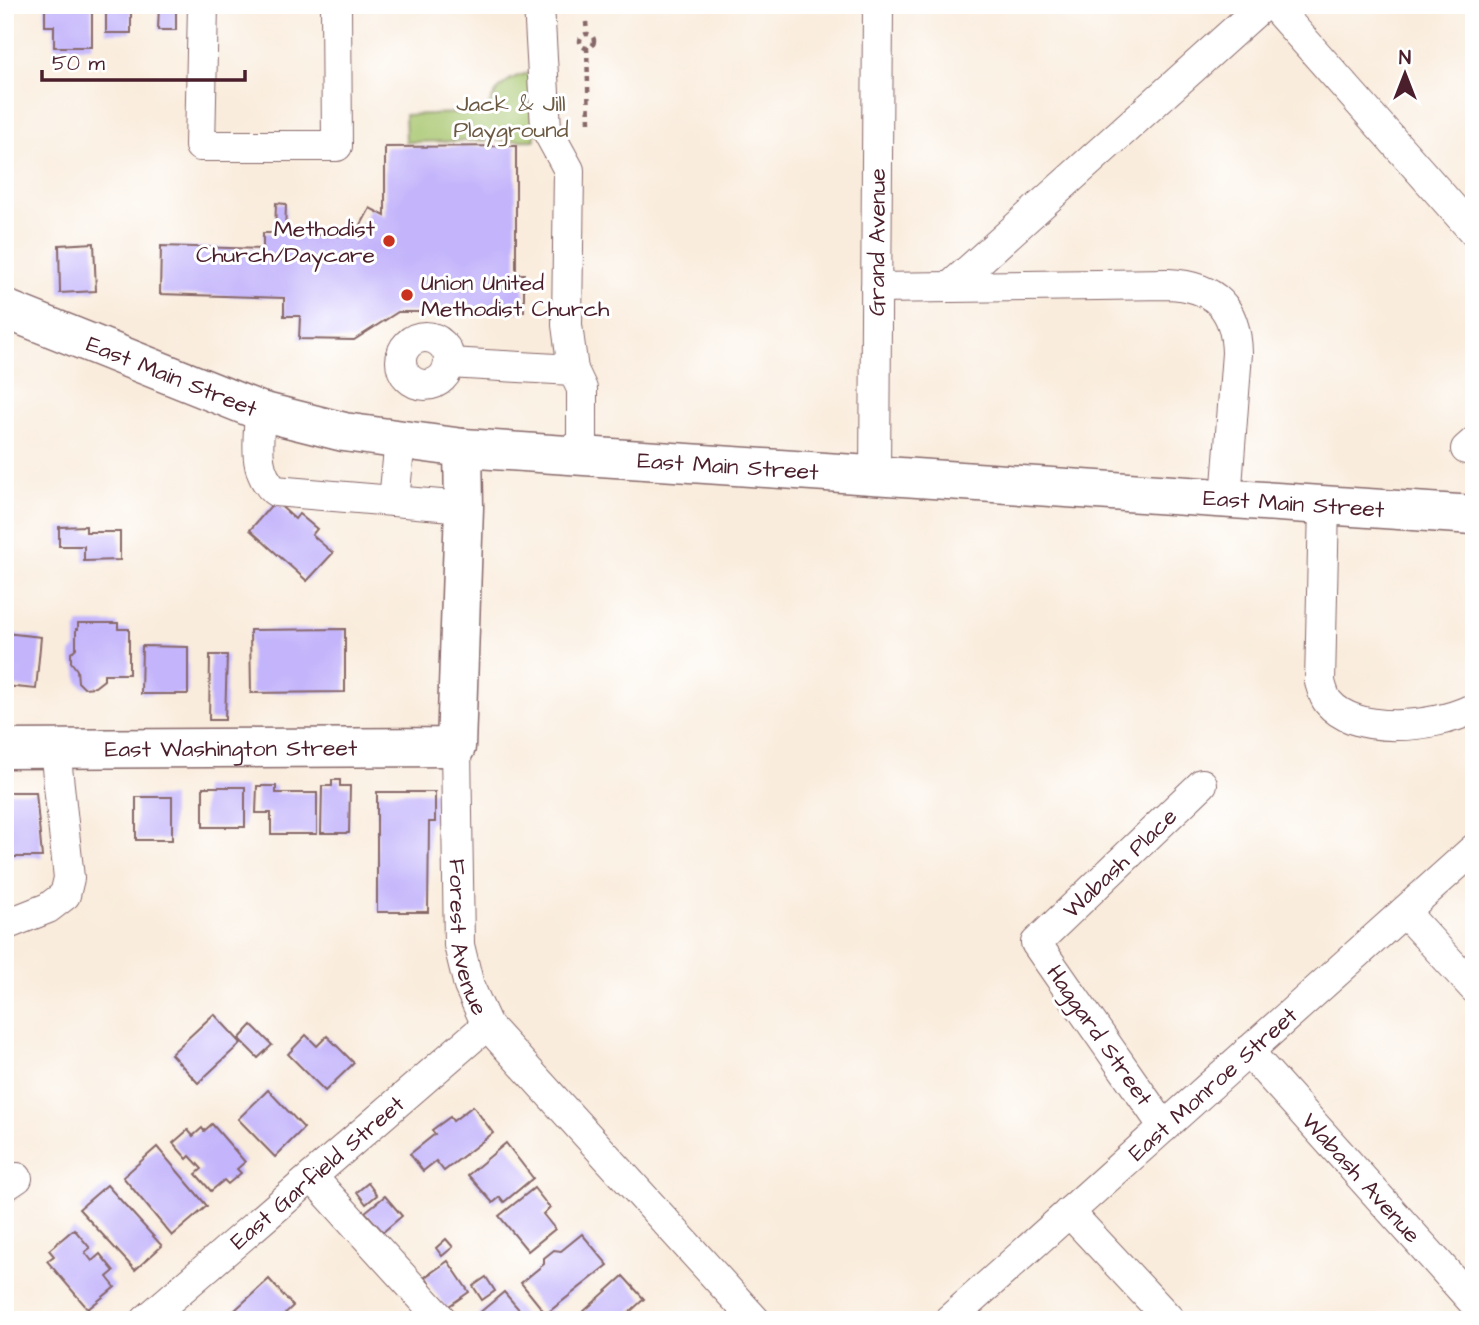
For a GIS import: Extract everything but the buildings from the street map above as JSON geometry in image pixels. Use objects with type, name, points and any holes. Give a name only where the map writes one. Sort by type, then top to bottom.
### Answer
[{"type":"main road","name":"East Main Street","points":[[5,309],[260,411],[344,432],[463,448],[1474,514]]},
{"type":"main road","name":"Forest Avenue","points":[[456,747],[464,507],[463,448]]},
{"type":"main road","name":"East Washington Street","points":[[5,749],[456,747]]},
{"type":"street","points":[[203,5],[200,146],[337,146],[336,5]]},
{"type":"street","points":[[539,5],[546,128],[569,170],[566,325],[573,370],[582,389],[582,456]]},
{"type":"street","name":"Grand Avenue","points":[[875,476],[878,5]]},
{"type":"street","points":[[950,287],[1263,5]]},
{"type":"street","points":[[1273,5],[1474,232]]},
{"type":"street","points":[[876,288],[1168,284],[1186,285],[1209,293],[1227,310],[1236,332],[1237,353],[1226,499]]},
{"type":"street","points":[[449,363],[573,370]]},
{"type":"street","points":[[260,411],[258,461],[266,483],[275,492],[464,507]]},
{"type":"street","points":[[394,501],[400,439]]},
{"type":"street","points":[[1324,505],[1320,682],[1326,700],[1353,720],[1385,724],[1426,724],[1455,717],[1470,710]]},
{"type":"street","name":"Forest Avenue","points":[[456,747],[459,945],[469,986],[487,1026],[755,1320]]},
{"type":"street","points":[[5,925],[48,908],[65,895],[69,878],[55,749]]},
{"type":"street","name":"Wabash Place","points":[[1036,943],[1202,784]]},
{"type":"street","name":"East Monroe Street","points":[[949,1320],[1474,849]]},
{"type":"street","points":[[1404,912],[1474,988]]},
{"type":"street","name":"Haggard Street","points":[[1036,943],[1164,1127]]},
{"type":"street","name":"East Garfield Street","points":[[147,1319],[487,1026]]},
{"type":"street","name":"Wabash Avenue","points":[[1248,1051],[1474,1303]]},
{"type":"street","points":[[312,1177],[442,1320]]},
{"type":"street","points":[[1069,1212],[1170,1320]]},
{"type":"path","points":[[586,22],[587,34],[593,40]]},
{"type":"path","points":[[580,40],[581,36],[587,34]]},
{"type":"path","points":[[593,40],[603,38]]},
{"type":"path","points":[[569,41],[580,40]]},
{"type":"path","points":[[580,40],[583,46],[587,47]]},
{"type":"path","points":[[587,47],[591,46],[593,40]]},
{"type":"path","points":[[587,47],[589,123]]},
{"type":"green space","name":"Jack & Jill Playground","points":[[534,73],[535,140],[406,142],[405,115],[486,112],[504,84],[517,76]]},
{"type":"place","name":"Methodist Church/Daycare","points":[[389,241]]},
{"type":"place","name":"Union United Methodist Church","points":[[407,295]]}]
